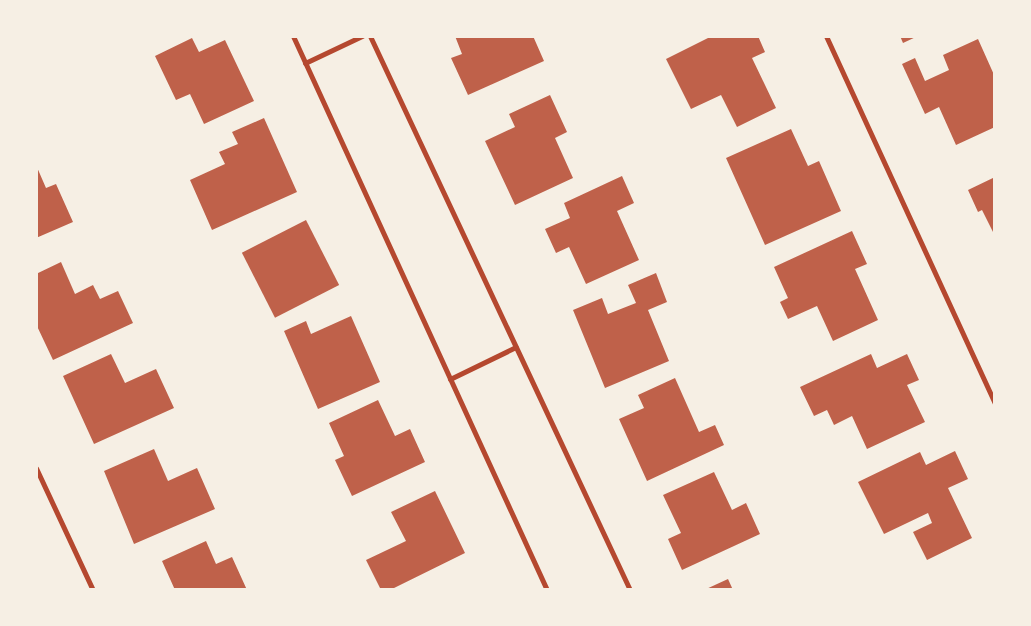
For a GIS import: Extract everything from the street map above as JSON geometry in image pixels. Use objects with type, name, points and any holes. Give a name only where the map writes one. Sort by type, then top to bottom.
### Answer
[{"type":"street","points":[[293,36],[547,590]]},
{"type":"street","points":[[305,62],[362,36]]},
{"type":"street","points":[[370,36],[630,590]]},
{"type":"street","points":[[826,36],[995,404]]},
{"type":"street","points":[[450,379],[516,346]]},
{"type":"street","points":[[36,468],[93,590]]},
{"type":"building","points":[[455,36],[533,36],[544,61],[468,95],[451,58],[462,54]]},
{"type":"building","points":[[712,36],[758,36],[765,52],[752,58],[776,108],[737,127],[721,95],[691,109],[666,59]]},
{"type":"building","points":[[900,36],[918,36],[903,43]]},
{"type":"building","points":[[192,38],[199,52],[225,40],[254,101],[204,124],[190,94],[176,100],[155,56]]},
{"type":"building","points":[[978,39],[995,77],[995,127],[956,145],[939,107],[925,114],[902,64],[915,58],[925,81],[949,70],[943,55]]},
{"type":"building","points":[[550,95],[567,132],[555,138],[573,178],[515,205],[485,141],[515,127],[509,114]]},
{"type":"building","points":[[264,118],[297,192],[212,230],[190,180],[225,164],[219,152],[238,144],[232,132]]},
{"type":"building","points":[[791,129],[808,166],[819,161],[841,211],[765,245],[726,158]]},
{"type":"building","points":[[36,165],[46,188],[56,184],[73,222],[36,238]]},
{"type":"building","points":[[622,176],[634,203],[617,211],[639,260],[586,284],[569,247],[556,253],[545,229],[570,218],[564,203]]},
{"type":"building","points":[[995,177],[995,236],[982,210],[978,212],[968,190]]},
{"type":"building","points":[[306,220],[339,285],[275,318],[242,253]]},
{"type":"building","points":[[852,231],[867,264],[855,269],[878,320],[833,341],[817,306],[788,319],[780,302],[788,298],[774,267]]},
{"type":"building","points":[[61,262],[75,294],[93,285],[100,299],[118,291],[133,323],[53,360],[36,324],[36,274]]},
{"type":"building","points":[[656,273],[667,302],[648,310],[669,361],[605,388],[573,310],[602,298],[608,314],[636,303],[628,285]]},
{"type":"building","points":[[351,316],[380,382],[318,409],[284,331],[306,321],[311,334]]},
{"type":"building","points":[[111,354],[125,383],[156,369],[174,408],[94,444],[63,376]]},
{"type":"building","points":[[871,354],[877,368],[907,354],[919,380],[907,385],[925,422],[867,449],[852,416],[834,425],[827,410],[814,416],[800,387]]},
{"type":"building","points":[[675,378],[699,432],[715,425],[724,445],[647,481],[619,419],[644,408],[638,395]]},
{"type":"building","points":[[378,400],[395,436],[410,429],[425,462],[352,496],[335,460],[344,456],[329,423]]},
{"type":"building","points":[[154,449],[168,481],[197,468],[215,509],[134,544],[104,471]]},
{"type":"building","points":[[955,451],[968,479],[948,488],[972,538],[927,560],[913,532],[932,523],[928,513],[884,534],[858,482],[920,452],[926,465]]},
{"type":"building","points":[[714,472],[732,510],[746,503],[760,534],[682,570],[668,539],[681,533],[663,495]]},
{"type":"building","points":[[435,491],[465,553],[390,590],[381,590],[366,560],[406,541],[391,512]]},
{"type":"building","points":[[206,541],[216,564],[232,557],[247,590],[175,590],[162,561]]},
{"type":"building","points":[[728,579],[733,590],[704,590]]}]
